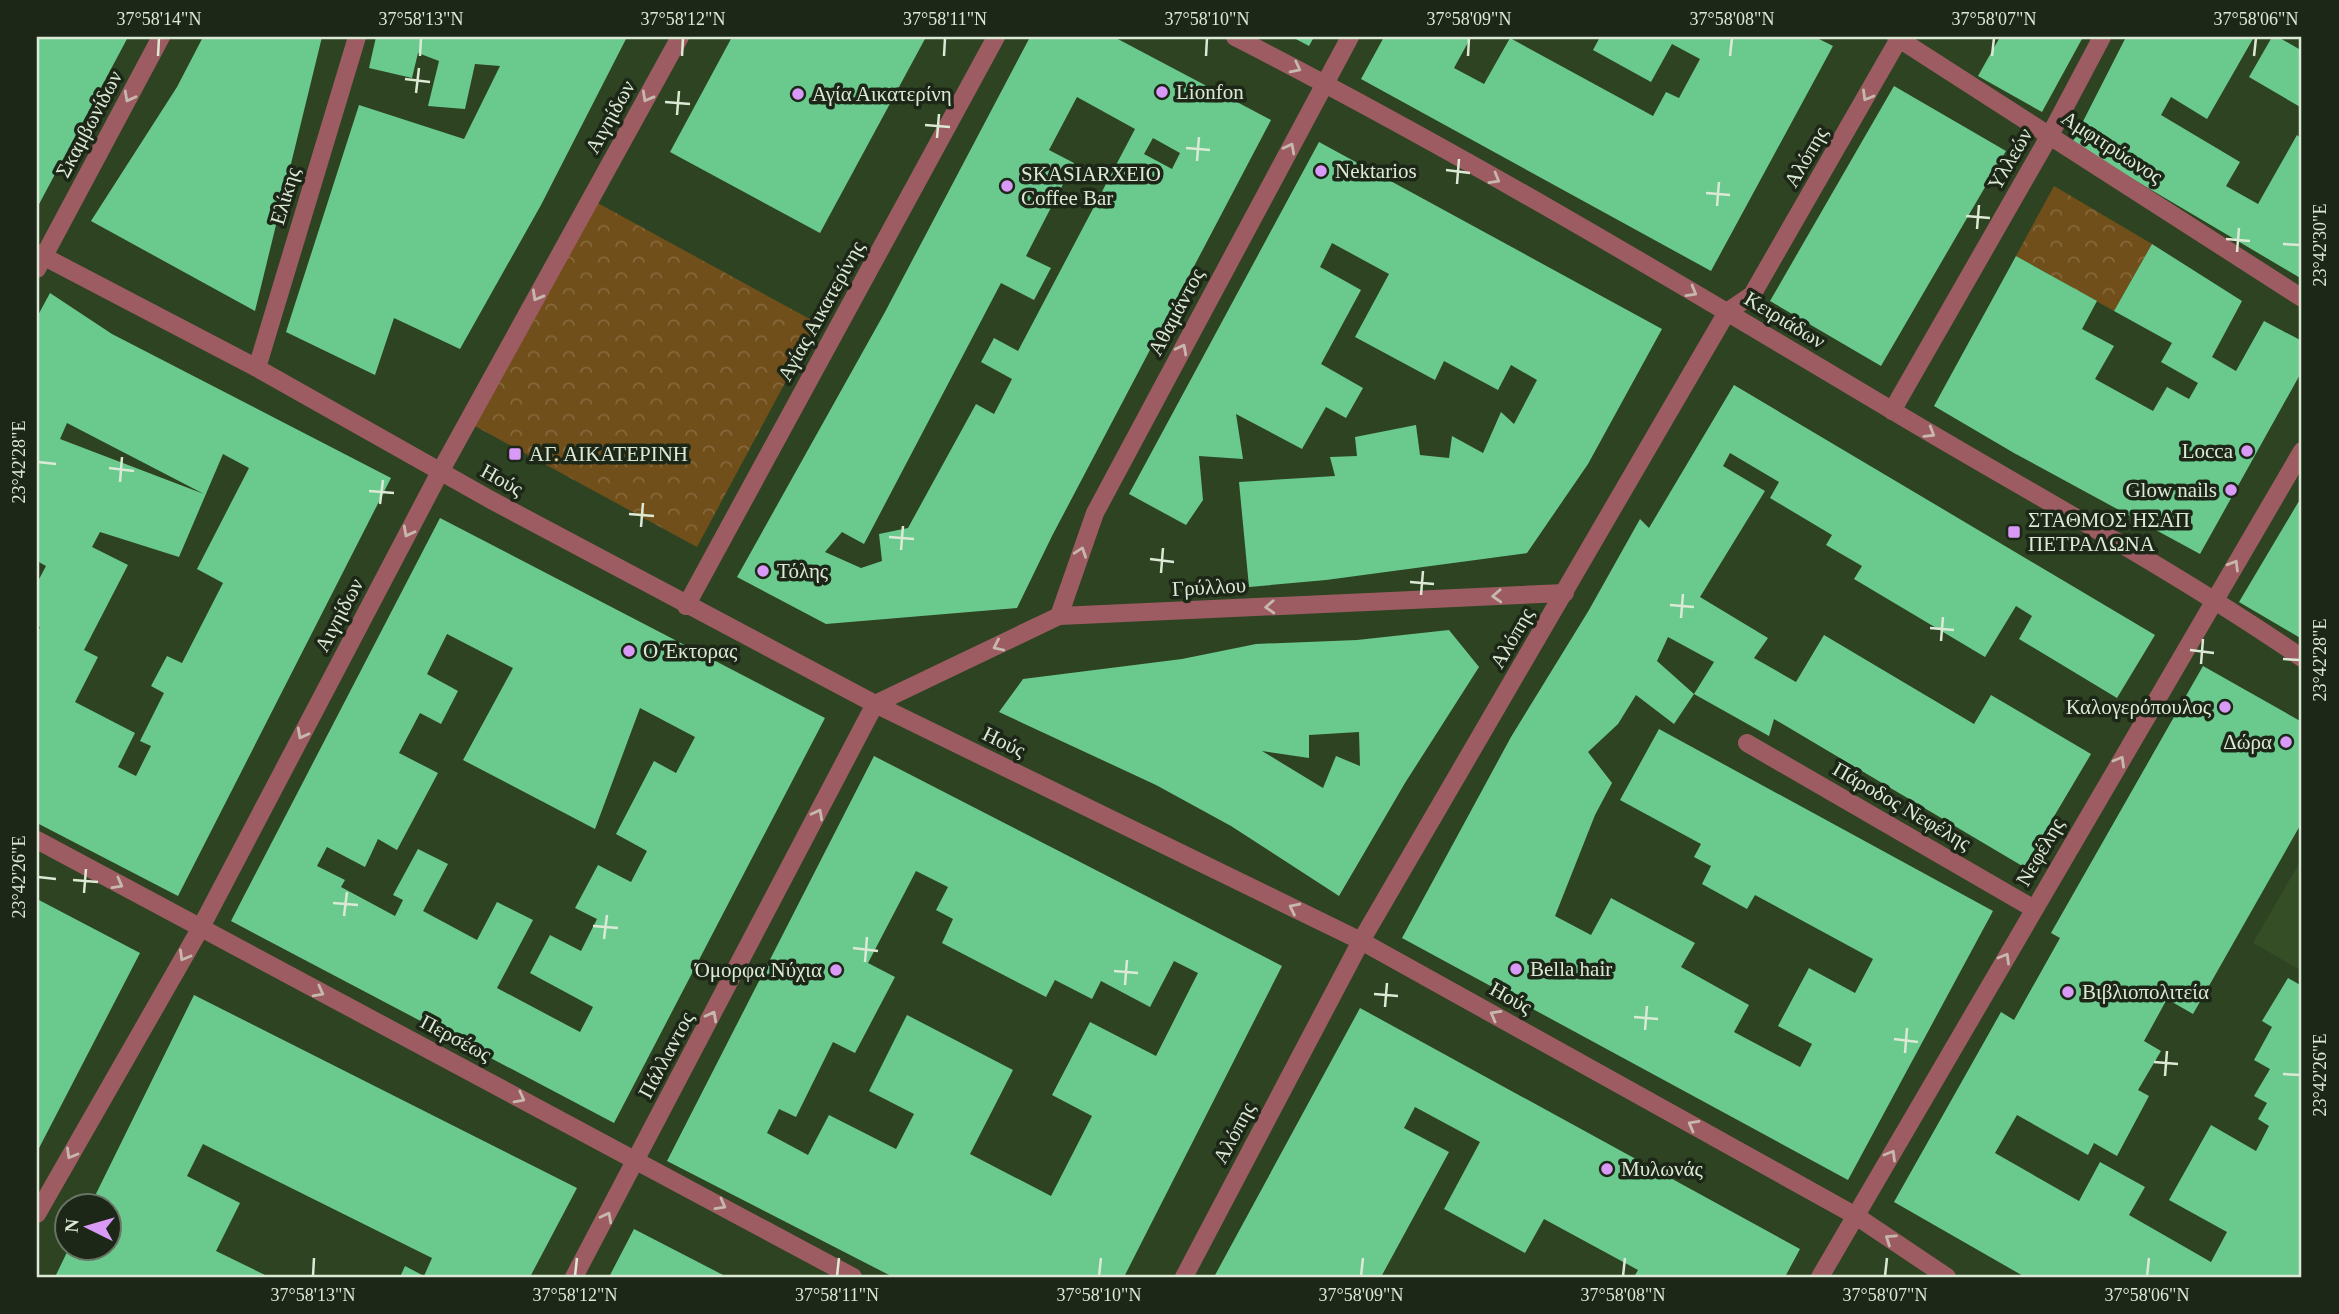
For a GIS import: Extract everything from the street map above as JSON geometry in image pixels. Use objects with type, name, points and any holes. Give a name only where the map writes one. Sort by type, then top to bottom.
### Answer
[{"type":"street","name":"Σκαμβωνίδων","points":[[39,260],[161,37]]},
{"type":"street","name":"Ελίκης","points":[[257,368],[356,37]]},
{"type":"street","name":"Αιγηίδων","points":[[37,1214],[200,929],[440,472],[680,37]]},
{"type":"street","name":"Αγίας Αικατερίνης","points":[[686,606],[996,37]]},
{"type":"street","name":"Κειριάδων","points":[[1236,37],[1325,82],[1727,312],[2215,598],[2302,658]]},
{"type":"street","name":"Αθαμάντος","points":[[1059,616],[1095,513],[1350,37]]},
{"type":"street","name":"Αμφιτρύωνος","points":[[1899,37],[2302,298]]},
{"type":"street","name":"Αλόπης","points":[[1184,1277],[1361,941],[1727,312],[1752,295],[1899,37]]},
{"type":"street","name":"Υλλεών","points":[[1892,411],[2050,135],[2102,37]]},
{"type":"street","name":"Ηούς","points":[[39,260],[257,368],[440,472],[686,606],[875,704],[1361,941],[1856,1216],[1947,1277]]},
{"type":"street","name":"Νεφέλης","points":[[1820,1277],[2302,451]]},
{"type":"street","name":"Γρύλλου","points":[[875,704],[1059,616],[1565,593]]},
{"type":"street","name":"Πάλλαντος","points":[[574,1277],[875,704]]},
{"type":"street","name":"Πάροδος Νεφέλης","points":[[1747,743],[2034,908]]},
{"type":"street","name":"Περσέως","points":[[37,840],[853,1277]]},
{"type":"shaded area","points":[[2302,858],[2302,971],[2253,943]]},
{"type":"green space","points":[[2054,186],[2152,244],[2114,311],[2016,256]]},
{"type":"green space","points":[[594,201],[817,323],[697,547],[473,425]]},
{"type":"building","points":[[37,37],[128,37],[37,208]]},
{"type":"building","points":[[203,37],[322,37],[255,311],[91,221],[177,87]]},
{"type":"building","points":[[376,37],[627,37],[541,205],[460,349],[394,318],[375,375],[286,332],[359,105],[464,139],[500,66],[475,64],[465,109],[428,106],[439,61],[418,53],[412,78],[369,68]]},
{"type":"building","name":"Αγία Αικατερίνη","points":[[732,37],[926,37],[820,233],[670,152]]},
{"type":"building","points":[[1030,37],[1114,37],[1271,120],[1052,536],[1017,608],[826,624],[737,577],[885,312]],"holes":[[[1077,97],[1135,129],[1018,351],[994,338],[981,362],[1012,379],[994,414],[976,404],[908,528],[879,534],[882,561],[861,568],[825,552],[842,532],[864,544],[1001,283],[1034,300],[1051,268],[1026,256],[1074,163],[1049,150]],[[1153,138],[1180,153],[1172,169],[1144,154]]]},
{"type":"building","points":[[1292,37],[1314,37],[1309,46]]},
{"type":"building","points":[[1384,37],[1471,37],[1454,68],[1484,84],[1510,38],[1653,116],[1666,92],[1679,98],[1700,59],[1672,44],[1651,82],[1593,50],[1600,37],[1815,37],[1833,46],[1711,271],[1361,79]]},
{"type":"building","points":[[2000,37],[2083,37],[2042,112],[1978,76]]},
{"type":"building","points":[[2126,37],[2254,37],[2207,119],[2171,97],[2161,115],[2240,162],[2226,186],[2258,204],[2297,135],[2302,139],[2302,279],[2072,143]]},
{"type":"building","points":[[2272,37],[2278,37],[2299,49],[2302,44],[2302,108],[2249,77]]},
{"type":"building","points":[[1894,86],[2006,151],[1881,366],[1770,301]]},
{"type":"building","points":[[1319,142],[1662,329],[1588,464],[1527,553],[1326,580],[1249,587],[1239,482],[1335,476],[1330,457],[1357,456],[1355,437],[1416,425],[1420,455],[1449,458],[1452,436],[1483,453],[1501,412],[1514,424],[1537,380],[1511,365],[1498,390],[1444,361],[1435,380],[1355,337],[1389,274],[1332,243],[1320,267],[1361,290],[1321,364],[1363,388],[1346,418],[1326,407],[1302,449],[1236,414],[1243,459],[1199,456],[1203,500],[1186,525],[1129,494]]},
{"type":"building","points":[[2152,244],[2242,301],[2212,357],[2236,371],[2264,321],[2302,341],[2302,371],[2200,554],[2014,453],[1934,406],[2016,256],[2097,301],[2082,329],[2114,346],[2095,379],[2153,411],[2167,387],[2189,399],[2198,383],[2161,362],[2172,343],[2114,311]]},
{"type":"building","points":[[50,293],[112,334],[391,478],[178,896],[37,823],[37,634],[40,627],[37,626],[37,583],[46,566],[37,561],[37,317]],"holes":[[[67,423],[204,494],[60,439]],[[223,454],[249,468],[197,569],[223,583],[182,663],[167,656],[151,686],[164,693],[140,741],[151,746],[136,776],[118,767],[135,733],[75,702],[98,657],[84,650],[128,565],[92,547],[100,532],[179,557]]]},
{"type":"building","points":[[1734,385],[2155,635],[2117,698],[2019,639],[2032,616],[2016,606],[1985,657],[1854,579],[1862,566],[1826,545],[1832,535],[1770,498],[1779,482],[1730,453],[1723,466],[1765,491],[1700,597],[1768,638],[1754,658],[1796,682],[1824,635],[1974,724],[1991,695],[2091,754],[2024,867],[1774,719],[1769,736],[1694,694],[1674,724],[1636,695],[1618,724],[1588,752],[1612,783],[1595,815],[1555,916],[1591,935],[1611,898],[1695,943],[1681,967],[1749,1005],[1734,1032],[1800,1067],[1812,1044],[1778,1026],[1809,968],[1855,993],[1873,959],[1755,895],[1747,909],[1702,884],[1711,866],[1694,857],[1701,844],[1620,800],[1659,729],[1993,911],[1848,1180],[1402,938],[1511,737],[1589,610],[1640,519],[1649,528]],"holes":[[[1668,637],[1714,662],[1694,694],[1657,661]]]},
{"type":"building","points":[[2302,496],[2302,639],[2239,602]]},
{"type":"building","points":[[440,518],[825,718],[614,1123],[231,921]],"holes":[[[447,634],[513,668],[463,760],[595,829],[640,708],[695,737],[676,773],[654,761],[616,834],[647,851],[631,882],[598,865],[575,908],[597,919],[581,951],[550,935],[530,973],[593,1007],[580,1032],[497,988],[533,920],[497,902],[477,940],[423,911],[448,864],[418,849],[393,895],[403,900],[395,916],[341,887],[345,880],[317,866],[327,847],[365,867],[378,839],[397,850],[438,773],[399,753],[420,713],[441,724],[458,691],[427,674]]]},
{"type":"building","points":[[1449,630],[1479,667],[1405,783],[1339,896],[1231,826],[1156,785],[999,712],[1023,679],[1182,659],[1256,644],[1357,640]],"holes":[[[1359,732],[1360,766],[1336,756],[1323,788],[1262,751],[1309,758],[1309,735]]]},
{"type":"building","points":[[2203,666],[2302,722],[2302,822],[2193,1014],[2167,999],[2144,1041],[2161,1051],[2138,1090],[2149,1096],[2117,1156],[2094,1143],[2088,1155],[2017,1115],[1995,1153],[2079,1201],[2100,1162],[2145,1187],[2129,1215],[2211,1262],[2227,1232],[2169,1200],[2211,1125],[2256,1151],[2269,1126],[2258,1119],[2267,1103],[2254,1096],[2270,1069],[2254,1060],[2272,1027],[2262,1021],[2288,978],[2302,986],[2302,1277],[2025,1277],[1894,1202],[2001,1012],[2014,1020],[2060,938],[2051,933]]},
{"type":"building","points":[[874,756],[1282,966],[1124,1277],[893,1277],[667,1161]],"holes":[[[916,871],[948,887],[936,910],[953,919],[942,943],[1046,997],[1055,980],[1092,999],[1101,981],[1150,1007],[1174,961],[1198,973],[1156,1056],[1090,1022],[1052,1095],[1092,1116],[1051,1196],[970,1154],[1013,1070],[907,1015],[869,1091],[914,1114],[896,1149],[829,1115],[808,1155],[767,1133],[779,1109],[796,1117],[833,1042],[855,1053],[895,977],[868,963]]]},
{"type":"building","points":[[37,899],[140,953],[37,1152]]},
{"type":"building","points":[[194,995],[577,1188],[530,1277],[400,1277],[405,1266],[424,1276],[432,1258],[203,1144],[187,1176],[240,1203],[216,1251],[269,1277],[55,1277],[62,1262],[122,1262],[122,1192],[97,1192]]},
{"type":"building","points":[[1360,1008],[1800,1249],[1785,1277],[1634,1277],[1638,1270],[1544,1219],[1525,1253],[1444,1209],[1480,1142],[1415,1107],[1404,1128],[1449,1152],[1381,1277],[1214,1277]]},
{"type":"building","points":[[634,1229],[727,1277],[609,1277]]},
{"type":"place","name":"Lionfon","points":[[1162,92]]},
{"type":"place","name":"Αγία Αικατερίνη","points":[[798,94]]},
{"type":"place","name":"Nektarios","points":[[1321,171]]},
{"type":"place","name":"SKASIARXEIO Coffee Bar","points":[[1007,186]]},
{"type":"place","name":"Locca","points":[[2247,451]]},
{"type":"place","name":"ΑΓ. ΑΙΚΑΤΕΡΙΝΗ","points":[[515,454]]},
{"type":"place","name":"Glow nails","points":[[2231,490]]},
{"type":"place","name":"ΣΤΑΘΜΟΣ ΗΣΑΠ ΠΕΤΡΑΛΩΝΑ","points":[[2014,532]]},
{"type":"place","name":"Τόλης","points":[[763,571]]},
{"type":"place","name":"Ο Έκτορας","points":[[629,651]]},
{"type":"place","name":"Καλογερόπουλος","points":[[2225,707]]},
{"type":"place","name":"Δώρα","points":[[2286,742]]},
{"type":"place","name":"Bella hair","points":[[1516,969]]},
{"type":"place","name":"Όμορφα Νύχια","points":[[836,970]]},
{"type":"place","name":"Βιβλιοπολιτεία","points":[[2068,992]]},
{"type":"place","name":"Μυλωνάς","points":[[1607,1169]]}]
